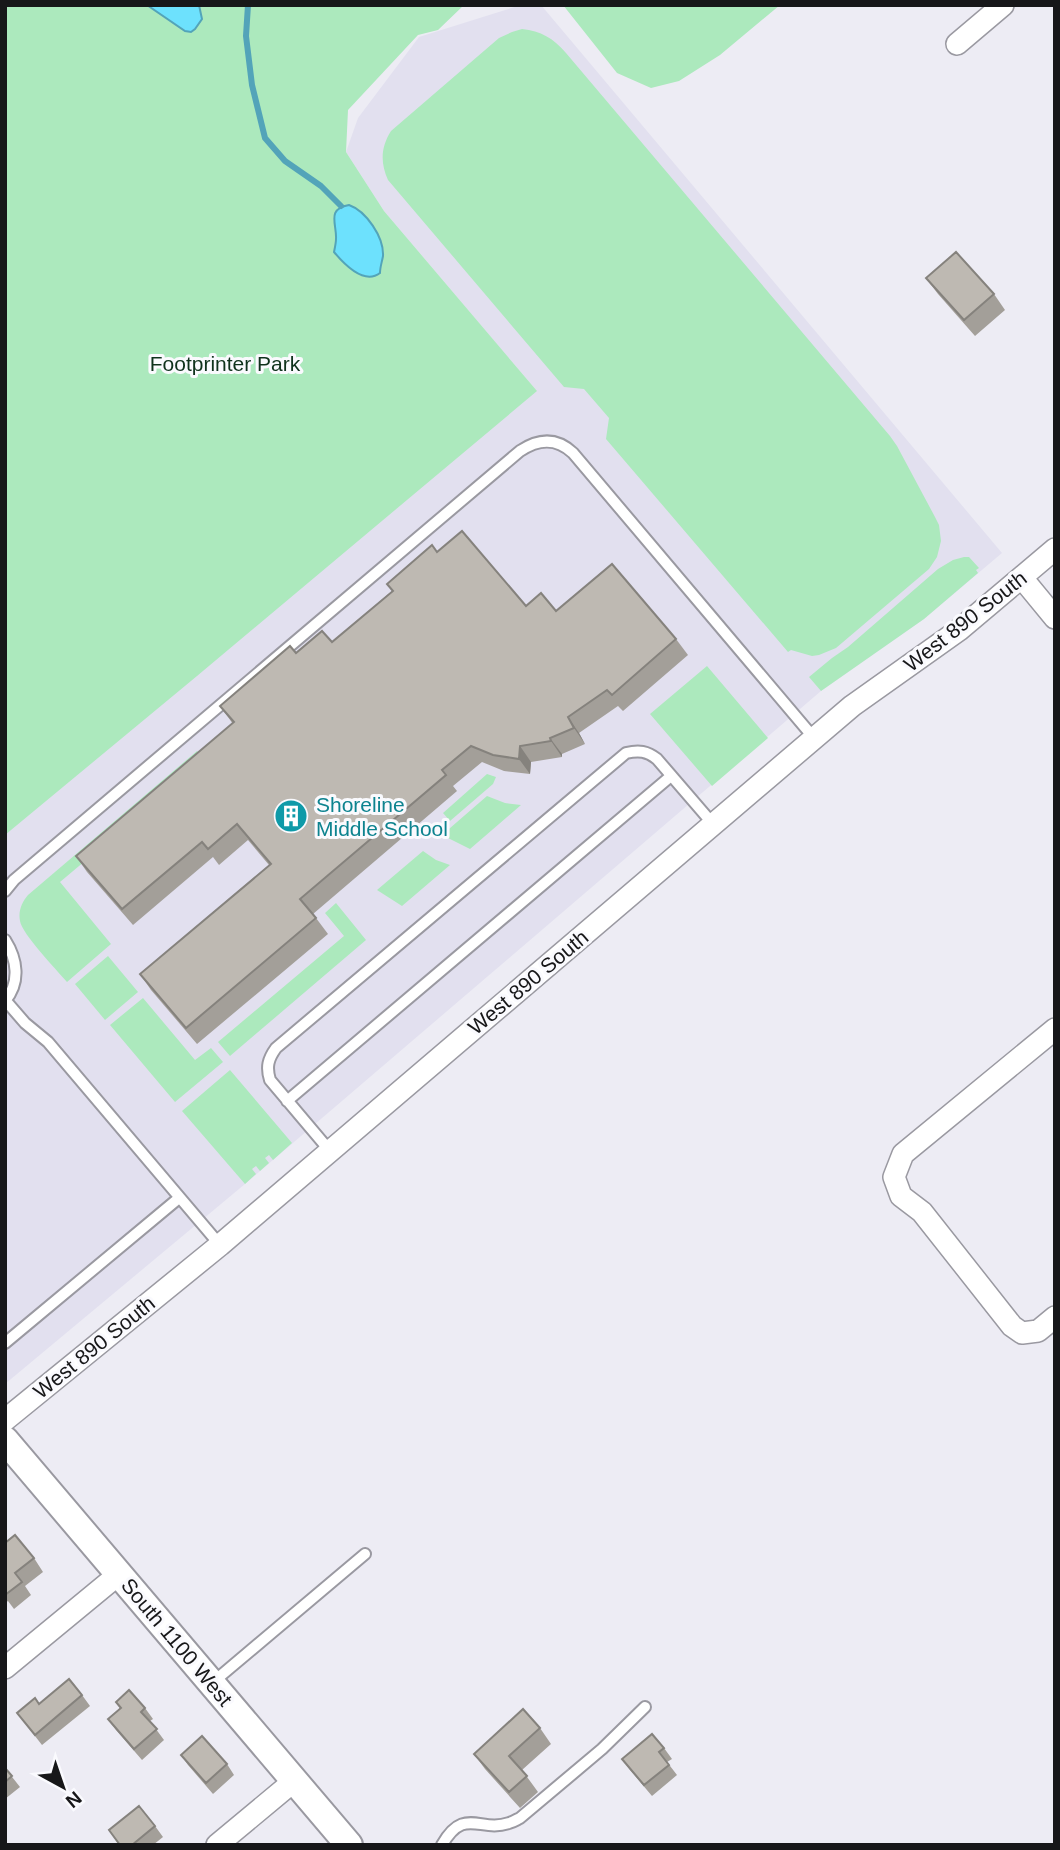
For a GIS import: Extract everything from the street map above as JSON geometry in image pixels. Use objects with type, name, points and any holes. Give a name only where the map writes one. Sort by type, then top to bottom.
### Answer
[{"type":"street","points":[[957,44],[1003,5]]},
{"type":"street","name":"West 890 South","points":[[5,1420],[220,1245],[852,706],[959,630],[1055,549]]},
{"type":"street","points":[[1022,578],[1055,618]]},
{"type":"street","points":[[1055,1029],[903,1154],[894,1177],[901,1196],[922,1212],[1012,1326],[1022,1334],[1038,1331],[1055,1317]]},
{"type":"street","name":"South 1100 West","points":[[5,1440],[349,1845]]},
{"type":"street","points":[[5,1668],[119,1574]]},
{"type":"street","points":[[217,1845],[294,1781]]},
{"type":"lane","points":[[5,891],[14,880],[509,460],[529,445],[539,442],[557,442],[573,453],[814,738]]},
{"type":"lane","points":[[330,1151],[270,1080],[267,1072],[270,1056],[276,1048],[626,753],[648,752],[713,824]]},
{"type":"lane","points":[[287,1101],[671,776]]},
{"type":"lane","points":[[5,940],[16,965],[13,987],[5,1001],[25,1023],[48,1042],[220,1245]]},
{"type":"lane","points":[[5,1343],[179,1198]]},
{"type":"lane","points":[[212,1683],[365,1554]]},
{"type":"lane","points":[[442,1845],[448,1835],[466,1823],[509,1824],[520,1818],[603,1749],[645,1707]]},
{"type":"shaded area","points":[[521,5],[541,5],[1002,553],[924,619],[821,691],[245,1184],[5,1384],[5,834],[536,390],[384,211],[346,152],[358,118],[419,37]]},
{"type":"green space","name":"Footprinter Park","points":[[5,5],[464,5],[438,30],[418,35],[348,110],[346,152],[384,211],[537,391],[5,835]]},
{"type":"green space","points":[[563,5],[780,5],[720,55],[679,81],[651,88],[617,73]]},
{"type":"green space","points":[[522,29],[546,36],[566,53],[890,436],[935,517],[941,541],[937,557],[929,569],[836,648],[812,656],[791,650],[788,652],[606,439],[609,418],[584,389],[564,387],[388,180],[383,155],[391,131],[499,38]]},
{"type":"green space","points":[[969,557],[979,568],[976,570],[978,573],[924,619],[821,691],[809,677],[938,569]]},
{"type":"green space","points":[[707,666],[768,738],[712,786],[650,714]]},
{"type":"green space","points":[[197,751],[205,760],[60,882],[111,944],[67,982],[22,927],[20,914],[24,901]]},
{"type":"green space","points":[[487,774],[496,777],[493,784],[450,821],[443,813]]},
{"type":"green space","points":[[487,796],[505,803],[521,805],[470,849],[442,835]]},
{"type":"green space","points":[[423,851],[450,865],[402,906],[377,890]]},
{"type":"green space","points":[[336,903],[366,940],[230,1056],[218,1042],[344,936],[325,913]]},
{"type":"green space","points":[[108,956],[138,992],[105,1020],[75,984]]},
{"type":"green space","points":[[143,998],[195,1060],[211,1048],[223,1062],[175,1102],[110,1025]]},
{"type":"green space","points":[[230,1070],[292,1143],[273,1160],[269,1155],[265,1158],[269,1163],[260,1171],[256,1166],[252,1169],[256,1174],[245,1184],[182,1111]]},
{"type":"water","points":[[147,5],[199,5],[202,19],[191,32],[185,31]]},
{"type":"water","points":[[349,205],[367,219],[377,233],[383,249],[380,273],[374,276],[355,272],[334,252],[335,214],[337,210]]},
{"type":"building","points":[[956,252],[994,294],[964,320],[926,278]]},
{"type":"building","name":"Shoreline Middle School","points":[[462,531],[526,606],[541,593],[556,611],[612,564],[676,639],[612,695],[607,690],[568,717],[574,728],[550,738],[551,741],[520,746],[519,759],[493,755],[471,746],[442,770],[446,775],[300,899],[316,918],[186,1028],[140,974],[271,864],[237,824],[208,849],[202,842],[122,909],[76,856],[234,722],[220,706],[290,646],[296,653],[322,631],[332,642],[393,591],[387,584],[432,545],[437,552]]},
{"type":"building","points":[[15,1535],[34,1558],[15,1573],[22,1582],[5,1595],[5,1543]]},
{"type":"building","points":[[69,1679],[82,1695],[35,1735],[17,1713],[35,1698],[39,1704]]},
{"type":"building","points":[[129,1690],[145,1708],[141,1712],[157,1729],[134,1749],[108,1719],[121,1708],[116,1702]]},
{"type":"building","points":[[523,1709],[540,1728],[509,1756],[527,1776],[509,1792],[474,1754]]},
{"type":"building","points":[[652,1734],[664,1748],[659,1752],[669,1765],[644,1785],[622,1759]]},
{"type":"building","points":[[202,1736],[227,1764],[206,1783],[181,1755]]},
{"type":"building","points":[[5,1768],[12,1776],[5,1782]]},
{"type":"building","points":[[139,1806],[155,1826],[132,1845],[120,1845],[109,1830]]},
{"type":"waterway","points":[[248,5],[246,36],[252,85],[265,138],[285,161],[321,186],[341,206]]},
{"type":"place","name":"Shoreline Middle School","points":[[291,816]]}]
